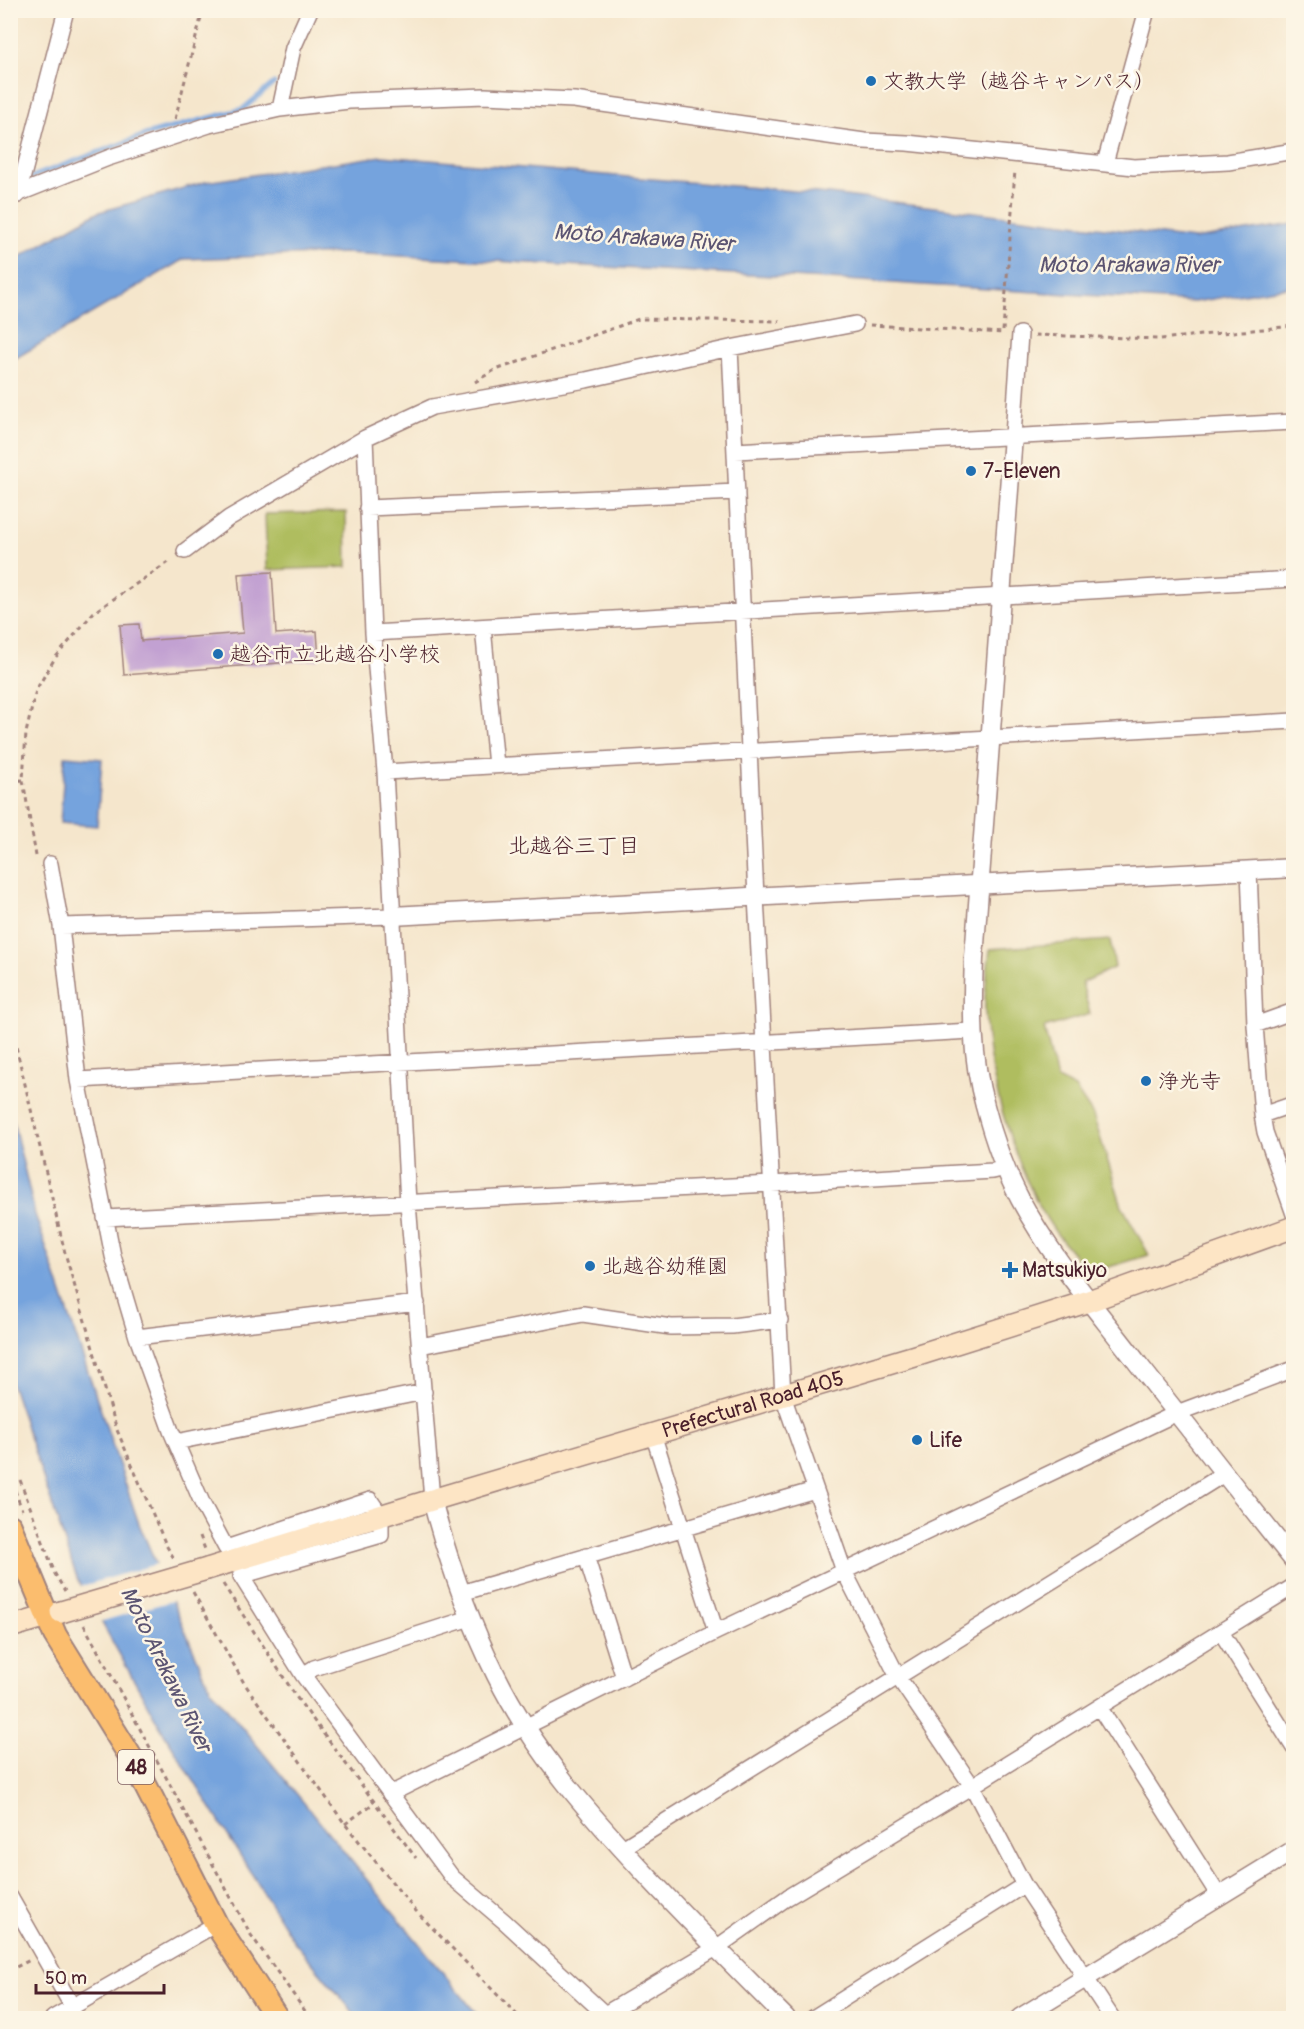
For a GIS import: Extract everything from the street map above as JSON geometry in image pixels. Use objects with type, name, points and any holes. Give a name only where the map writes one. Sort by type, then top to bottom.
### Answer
[{"type":"main road","name":"Prefectural Road 405","points":[[10,1628],[58,1607],[215,1567],[1089,1301],[1293,1227]]},
{"type":"main road","name":"48","points":[[10,1526],[58,1607],[65,1653],[132,1760],[216,1924],[277,2019]]},
{"type":"street","points":[[14,196],[66,10]]},
{"type":"street","points":[[280,109],[294,48],[310,10]]},
{"type":"street","points":[[1105,163],[1147,10]]},
{"type":"street","points":[[14,196],[98,162],[179,134],[280,109],[349,101],[420,98],[485,96],[574,100],[629,110],[864,141],[907,143],[1134,166],[1160,167],[1228,162],[1293,151]]},
{"type":"street","points":[[185,551],[229,518],[365,438],[432,407],[586,380],[730,348],[855,324]]},
{"type":"street","points":[[1020,334],[974,958],[972,1030],[984,1105],[1019,1198],[1040,1234],[1089,1301],[1293,1561]]},
{"type":"street","points":[[730,348],[783,1396],[843,1571],[898,1677],[972,1786],[1024,1885],[1112,2019]]},
{"type":"street","points":[[735,451],[1293,422]]},
{"type":"street","points":[[365,438],[373,633],[385,772],[408,1203],[432,1500],[446,1553],[470,1618],[496,1676],[526,1727],[573,1795],[621,1849],[786,2019]]},
{"type":"street","points":[[367,508],[737,492]]},
{"type":"street","points":[[373,633],[1293,579]]},
{"type":"street","points":[[483,627],[496,766]]},
{"type":"street","points":[[385,772],[1293,721]]},
{"type":"street","points":[[44,862],[61,926],[78,1080],[113,1256],[137,1337],[176,1442],[204,1505],[226,1548],[370,1500],[381,1516],[381,1535],[241,1576],[303,1675],[452,1877],[505,1922],[607,2016],[716,1948],[788,1897],[1293,1587]]},
{"type":"street","points":[[61,926],[392,916],[1293,868]]},
{"type":"street","points":[[1249,870],[1255,1025],[1262,1115],[1265,1132],[1293,1214]]},
{"type":"street","points":[[1255,1025],[1293,1011]]},
{"type":"street","points":[[78,1080],[972,1030]]},
{"type":"street","points":[[1262,1115],[1293,1104]]},
{"type":"street","points":[[105,1218],[771,1184],[993,1171],[1006,1168]]},
{"type":"street","points":[[137,1337],[417,1303]]},
{"type":"street","points":[[420,1346],[583,1314],[671,1327],[732,1326],[780,1320]]},
{"type":"street","points":[[390,1794],[716,1632],[1177,1413],[1293,1369]]},
{"type":"street","points":[[176,1442],[424,1392]]},
{"type":"street","points":[[653,1434],[716,1632]]},
{"type":"street","points":[[621,1849],[1224,1474]]},
{"type":"street","points":[[461,1593],[815,1490]]},
{"type":"street","points":[[586,1556],[624,1678]]},
{"type":"street","points":[[303,1675],[314,1668],[470,1618]]},
{"type":"street","points":[[1221,1632],[1293,1748]]},
{"type":"street","points":[[1099,1707],[1219,1896]]},
{"type":"street","points":[[1020,2019],[1293,1850]]},
{"type":"street","points":[[813,2019],[1024,1885]]},
{"type":"street","points":[[10,1897],[72,2006]]},
{"type":"street","points":[[53,2019],[216,1924]]},
{"type":"path","points":[[175,117],[203,10]]},
{"type":"path","points":[[1004,328],[1015,170]]},
{"type":"path","points":[[473,383],[493,371],[639,318],[790,321]]},
{"type":"path","points":[[855,324],[1020,334],[1160,339],[1293,326]]},
{"type":"path","points":[[44,862],[23,780],[26,733],[36,690],[55,658],[94,612],[185,551]]},
{"type":"path","points":[[10,782],[23,780]]},
{"type":"path","points":[[20,1480],[55,1574],[58,1607]]},
{"type":"path","points":[[198,1532],[215,1567]]},
{"type":"path","points":[[82,1622],[252,1935],[310,2019]]},
{"type":"path","points":[[91,1653],[98,1651]]},
{"type":"path","points":[[345,1824],[374,1803]]},
{"type":"green space","points":[[346,512],[347,567],[267,570],[265,514]]},
{"type":"green space","points":[[1110,940],[1115,967],[1082,983],[1090,1014],[1044,1028],[1057,1079],[1075,1088],[1093,1115],[1122,1206],[1149,1255],[1089,1273],[1054,1230],[1040,1207],[1016,1153],[991,1064],[985,994],[990,949]]},
{"type":"water","name":"Moto Arakawa River","points":[[382,156],[829,194],[1194,239],[1293,224],[1293,286],[1194,302],[845,280],[345,253],[184,259],[11,361],[11,262],[96,213],[205,182]]},
{"type":"water","points":[[65,756],[102,759],[97,826],[60,823]]},
{"type":"water","name":"Moto Arakawa River","points":[[10,1108],[35,1214],[139,1524],[210,1688],[480,2018],[358,2018],[293,1940],[159,1725],[77,1578],[11,1383]]},
{"type":"pier","points":[[160,1563],[175,1600],[99,1622],[79,1587]]},
{"type":"building","points":[[272,572],[276,634],[317,631],[319,660],[124,675],[120,625],[139,624],[141,641],[243,633],[238,574]]},
{"type":"waterway","points":[[26,179],[145,135],[243,109],[274,83]]},
{"type":"place","name":"文教大学（越谷キャンパス）","points":[[871,81]]},
{"type":"place","name":"7-Eleven","points":[[971,471]]},
{"type":"place","name":"越谷市立北越谷小学校","points":[[218,654]]},
{"type":"place","name":"浄光寺","points":[[1146,1081]]},
{"type":"place","name":"北越谷幼稚園","points":[[590,1266]]},
{"type":"place","name":"Matsukiyo","points":[[1010,1270]]},
{"type":"place","name":"Life","points":[[917,1440]]},
{"type":"district","name":"北越谷三丁目","points":[[574,845]]}]
